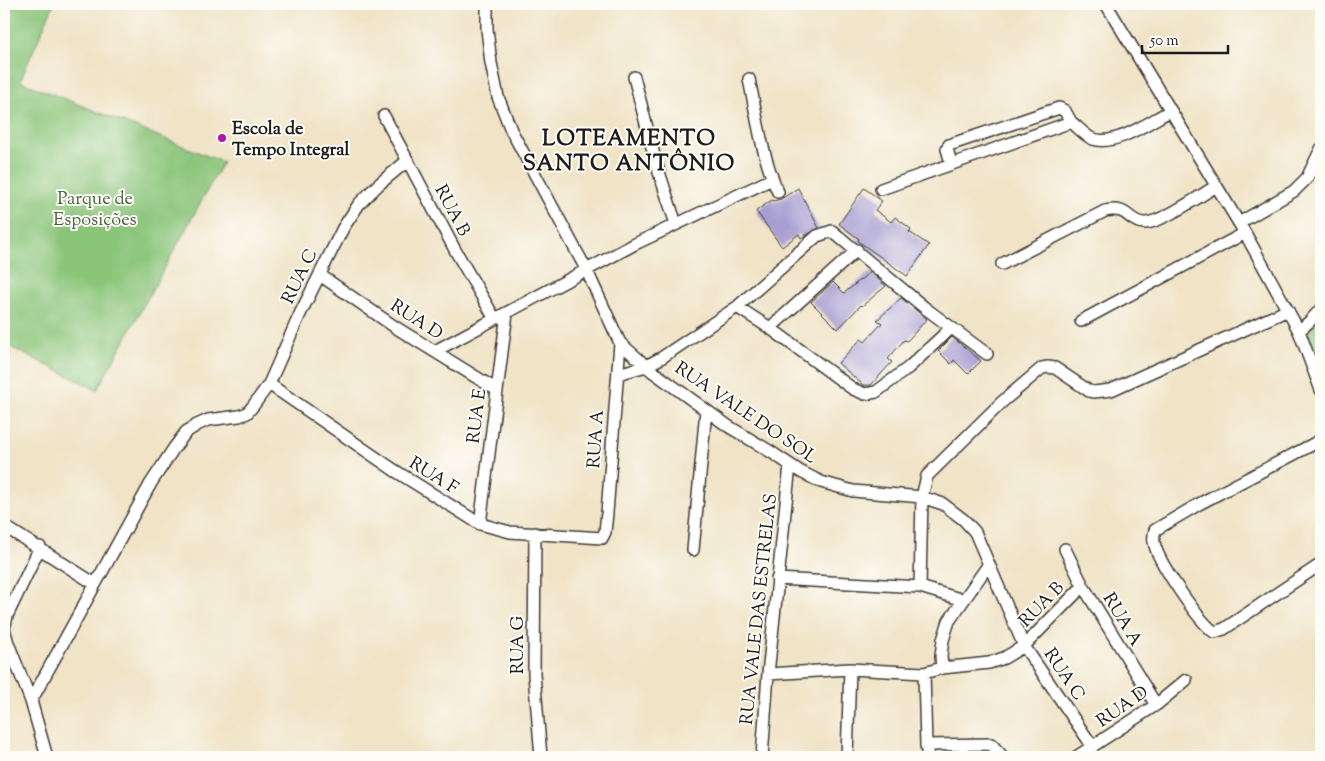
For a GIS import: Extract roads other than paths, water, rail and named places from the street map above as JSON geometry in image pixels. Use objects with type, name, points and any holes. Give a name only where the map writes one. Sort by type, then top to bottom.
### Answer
[{"type":"street","points":[[487,4],[490,55],[498,97],[511,130],[586,269],[620,343]]},
{"type":"street","points":[[1106,4],[1245,233],[1288,310],[1299,330],[1321,390]]},
{"type":"street","points":[[634,76],[656,163],[676,224]]},
{"type":"street","points":[[749,79],[762,141],[772,179],[778,192]]},
{"type":"street","points":[[951,163],[947,149],[950,146],[990,130],[1059,108],[1065,111],[1071,122],[1093,139],[1105,140],[1119,138],[1170,111]]},
{"type":"street","name":"RUA B","points":[[384,116],[455,250],[495,319]]},
{"type":"street","points":[[881,189],[1071,122]]},
{"type":"street","points":[[1239,223],[1294,191],[1307,178],[1321,149]]},
{"type":"street","name":"RUA C","points":[[95,584],[151,483],[186,432],[208,420],[239,416],[247,412],[270,384],[300,314],[343,228],[359,204],[407,161]]},
{"type":"street","points":[[435,351],[586,269],[772,179]]},
{"type":"street","points":[[1002,264],[1105,211],[1118,209],[1142,223],[1148,223],[1165,216],[1216,186]]},
{"type":"street","points":[[618,374],[646,366],[661,358],[737,307],[790,259],[823,233],[832,231],[925,308],[987,354]]},
{"type":"street","points":[[1081,321],[1245,233]]},
{"type":"street","points":[[770,328],[857,250]]},
{"type":"street","name":"RUA D","points":[[320,275],[395,327],[496,390]]},
{"type":"street","points":[[737,307],[770,328],[853,390],[861,393],[872,394],[876,392],[908,368],[950,327]]},
{"type":"street","points":[[1299,330],[1321,309]]},
{"type":"street","points":[[920,587],[922,497],[927,476],[1002,402],[1042,368],[1055,368],[1089,391],[1111,390],[1288,310]]},
{"type":"street","name":"RUA E","points":[[480,524],[507,313]]},
{"type":"street","name":"RUA VALE DO SOL","points":[[620,343],[646,366],[728,426],[821,482],[852,492],[922,497],[943,504],[964,520],[975,532],[989,564]]},
{"type":"street","name":"RUA A","points":[[602,538],[606,532],[620,343]]},
{"type":"street","name":"RUA F","points":[[270,384],[394,470],[480,524],[510,532],[602,538]]},
{"type":"street","points":[[693,550],[706,410]]},
{"type":"street","points":[[1321,440],[1199,504],[1156,530],[1153,540],[1171,577],[1196,614],[1214,632],[1224,629],[1321,564]]},
{"type":"street","name":"RUA VALE DAS ESTRELAS","points":[[762,757],[777,579],[790,465]]},
{"type":"street","points":[[4,526],[40,547],[95,584],[31,701]]},
{"type":"street","name":"RUA G","points":[[535,533],[534,674],[541,757]]},
{"type":"street","points":[[40,547],[7,616],[4,629],[31,701],[47,757]]},
{"type":"street","name":"RUA A","points":[[1065,549],[1083,586],[1156,705]]},
{"type":"street","points":[[942,668],[943,640],[949,621],[989,564]]},
{"type":"street","name":"RUA C","points":[[989,564],[1024,646],[1093,747]]},
{"type":"street","points":[[777,579],[920,587],[963,600]]},
{"type":"street","name":"RUA B","points":[[768,674],[850,669],[924,673],[942,668],[989,663],[1004,658],[1024,646],[1083,586]]},
{"type":"street","points":[[848,757],[850,669]]},
{"type":"street","points":[[924,673],[928,757]]},
{"type":"street","name":"RUA D","points":[[1076,757],[1156,705],[1186,680]]},
{"type":"street","points":[[926,745],[991,744],[1003,757]]},
{"type":"place","name":"Escola de Tempo Integral","points":[[222,138]]},
{"type":"district","name":"LOTEAMENTO SANTO ANTÔNIO","points":[[629,150]]},
{"type":"park label","name":"Parque de Esposições","points":[[95,208]]}]
